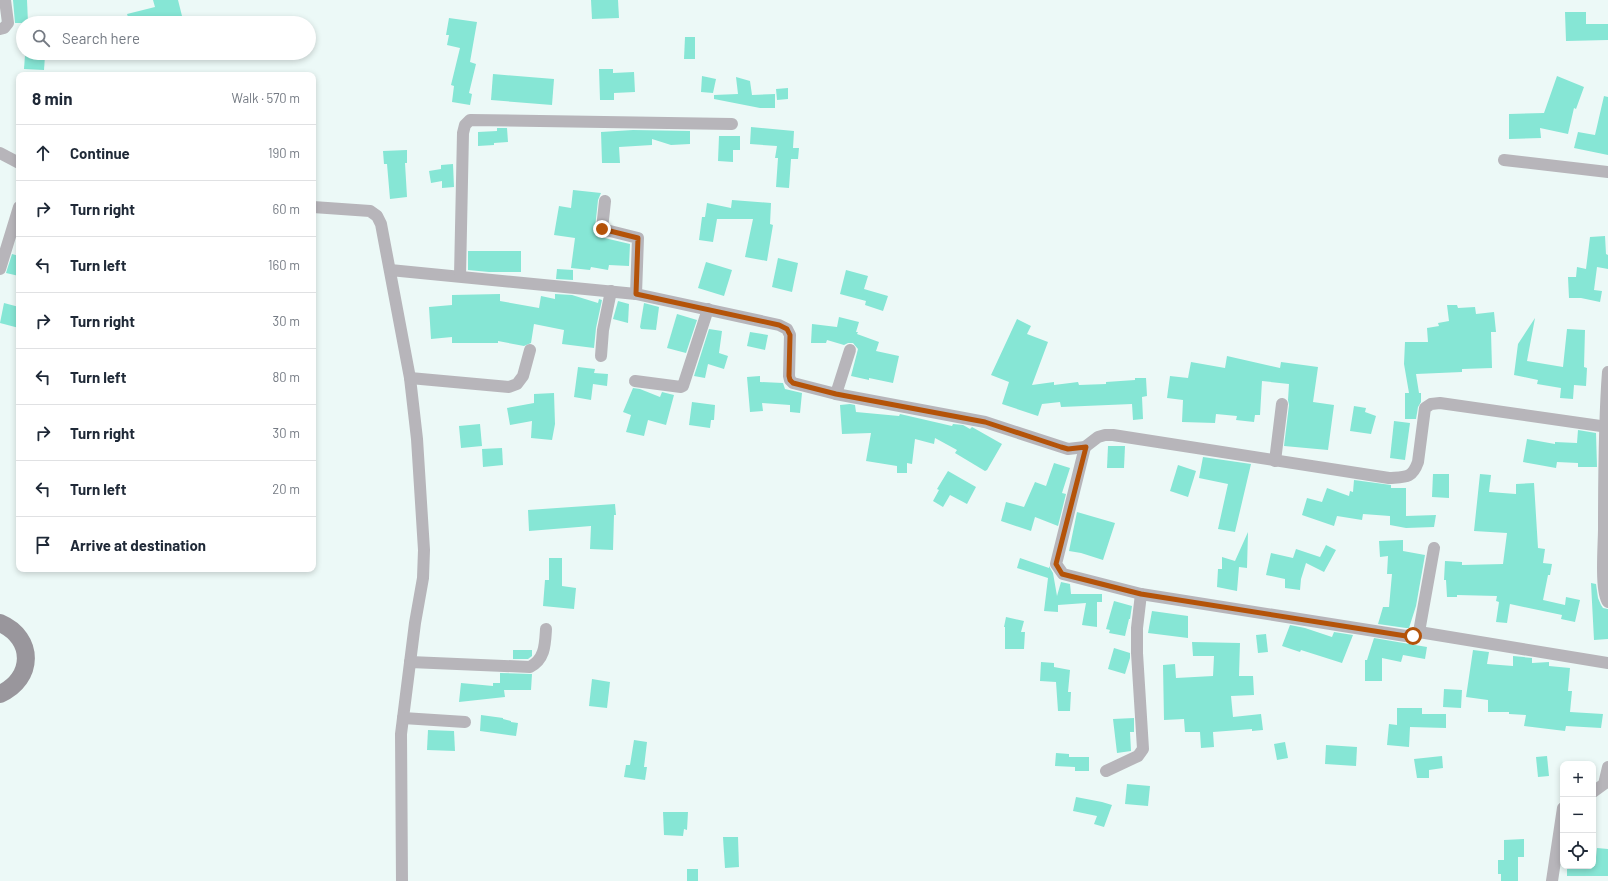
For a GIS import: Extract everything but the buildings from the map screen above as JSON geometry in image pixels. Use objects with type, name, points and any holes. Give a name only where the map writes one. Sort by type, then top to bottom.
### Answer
[{"type":"street","points":[[0,29],[4,28],[8,23],[5,0]]},
{"type":"street","points":[[460,276],[462,133],[470,120],[732,124]]},
{"type":"street","points":[[0,153],[16,161]]},
{"type":"street","points":[[1504,160],[1608,172]]},
{"type":"street","points":[[605,201],[602,229],[638,238],[636,294]]},
{"type":"street","points":[[316,207],[370,211],[377,216],[381,224],[410,378],[417,439],[424,550],[423,578],[415,623],[402,718],[402,881]]},
{"type":"street","points":[[0,269],[16,217]]},
{"type":"street","points":[[390,270],[636,294],[779,325],[787,329],[790,335],[790,380],[793,383],[836,394],[985,422],[1068,449],[1086,447],[1098,437],[1113,435],[1389,478],[1411,475],[1415,469],[1418,462],[1425,408],[1431,404],[1440,403],[1606,427]]},
{"type":"street","points":[[600,356],[603,330],[611,291]]},
{"type":"street","points":[[636,381],[681,387],[683,386],[708,309]]},
{"type":"street","points":[[410,378],[509,387],[517,384],[522,376],[530,350]]},
{"type":"street","points":[[836,394],[850,350]]},
{"type":"street","points":[[1608,372],[1604,584],[1605,596],[1608,602]]},
{"type":"street","points":[[1275,461],[1282,404]]},
{"type":"street","points":[[1086,447],[1056,564],[1062,574],[1141,594],[1406,636],[1413,636],[1419,632],[1608,663]]},
{"type":"street","points":[[1419,632],[1434,548]]},
{"type":"street","points":[[1106,771],[1138,756],[1143,749],[1137,646],[1137,628],[1141,594]]},
{"type":"street","points":[[0,623],[8,626],[16,633],[22,642],[26,664],[23,674],[17,683],[9,690],[0,694]]},
{"type":"street","points":[[410,662],[530,667],[536,664],[541,658],[545,649],[546,630]]},
{"type":"street","points":[[402,718],[465,722]]},
{"type":"street","points":[[1596,790],[1604,784],[1608,767]]},
{"type":"street","points":[[1552,881],[1560,828]]},
{"type":"route","points":[[602,229],[638,238],[636,294],[779,325],[787,329],[790,335],[789,376],[793,383],[836,394],[985,422],[1068,449],[1086,447],[1056,564],[1058,570],[1062,574],[1141,594],[1413,636]]}]
